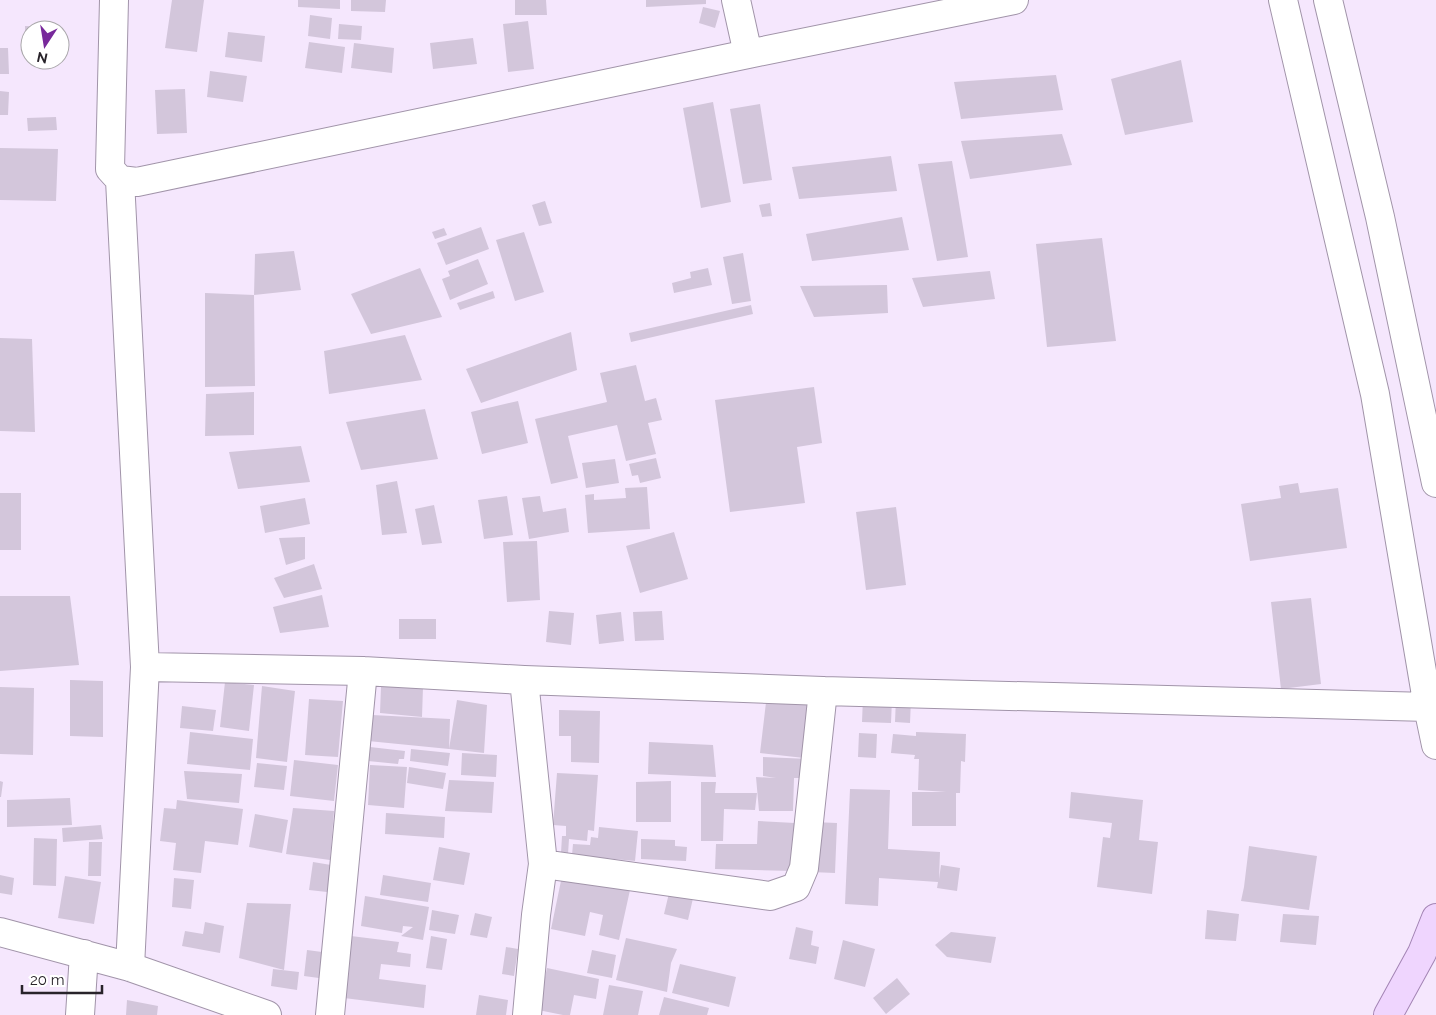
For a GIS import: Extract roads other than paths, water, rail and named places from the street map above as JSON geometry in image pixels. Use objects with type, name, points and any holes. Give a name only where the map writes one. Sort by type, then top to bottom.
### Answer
[{"type":"main road","points":[[1388,1015],[1422,953],[1436,918]]},
{"type":"street","points":[[114,0],[110,169],[120,180],[144,667],[130,967]]},
{"type":"street","points":[[736,0],[748,54]]},
{"type":"street","points":[[120,180],[137,182],[1014,0]]},
{"type":"street","points":[[1283,0],[1375,394],[1428,707],[1436,744]]},
{"type":"street","points":[[1328,0],[1380,217],[1436,483]]},
{"type":"street","points":[[1360,329],[1401,317]]},
{"type":"street","points":[[144,667],[363,671],[524,680],[823,692],[1428,707]]},
{"type":"street","points":[[330,1015],[363,671]]},
{"type":"street","points":[[524,680],[543,864],[536,915],[527,1015]]},
{"type":"street","points":[[543,864],[770,896],[796,887],[804,868],[823,692]]},
{"type":"street","points":[[0,932],[130,967],[267,1015]]},
{"type":"street","points":[[80,1015],[84,954]]}]
